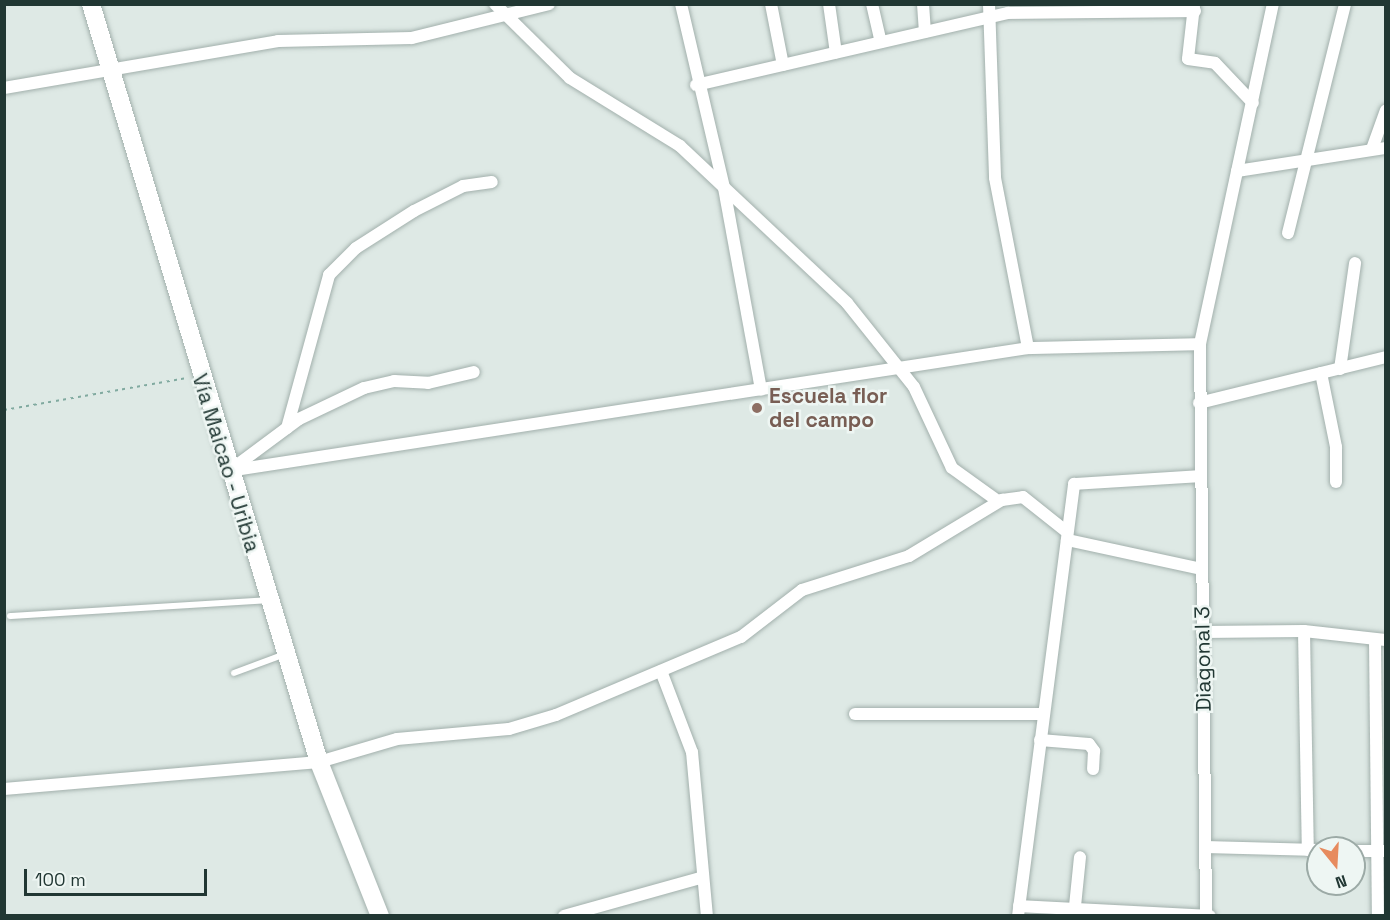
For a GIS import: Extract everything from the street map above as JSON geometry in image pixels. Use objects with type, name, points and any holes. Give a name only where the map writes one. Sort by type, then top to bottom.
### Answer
[{"type":"street","name":"Vía Maicao - Uribia","points":[[91,4],[228,471],[319,762],[380,915]]},
{"type":"street","points":[[495,4],[557,68],[680,146],[875,332],[896,369],[914,387],[952,468],[998,501]]},
{"type":"street","points":[[4,88],[278,41],[412,38],[510,17],[549,4]]},
{"type":"street","points":[[681,4],[696,85],[724,188],[760,390]]},
{"type":"street","points":[[771,4],[783,65]]},
{"type":"street","points":[[829,4],[836,53]]},
{"type":"street","points":[[872,4],[881,42]]},
{"type":"street","points":[[923,4],[925,32]]},
{"type":"street","name":"Diagonal 3","points":[[1208,915],[1205,847],[1200,344],[1273,4]]},
{"type":"street","points":[[1288,233],[1310,160],[1345,4]]},
{"type":"street","points":[[696,85],[925,32],[989,11],[1031,8],[1194,8],[1188,59],[1215,63],[1253,103]]},
{"type":"street","points":[[989,11],[995,178],[1028,348]]},
{"type":"street","points":[[1372,149],[1386,110]]},
{"type":"street","points":[[1237,171],[1386,148]]},
{"type":"street","points":[[286,428],[329,275],[356,248],[414,211],[463,186],[492,182]]},
{"type":"street","points":[[1340,369],[1354,263]]},
{"type":"street","points":[[228,471],[1028,348],[1200,344]]},
{"type":"street","points":[[1199,403],[1386,357]]},
{"type":"street","points":[[228,471],[286,428],[364,388],[394,381],[428,383],[474,372]]},
{"type":"street","points":[[1321,374],[1336,447],[1336,482]]},
{"type":"street","points":[[1200,476],[1074,484],[1018,911],[1208,915]]},
{"type":"street","points":[[4,789],[319,762],[397,739],[509,729],[661,671],[760,626],[802,590],[909,556],[998,501],[1023,497],[1067,536],[1202,568]]},
{"type":"street","points":[[1202,632],[1304,632],[1380,640],[1381,851],[1378,915]]},
{"type":"street","points":[[1304,632],[1312,836]]},
{"type":"street","points":[[661,671],[692,752],[700,878],[707,915]]},
{"type":"street","points":[[855,714],[1043,714]]},
{"type":"street","points":[[1040,741],[1089,744],[1094,751],[1093,770]]},
{"type":"street","points":[[1205,847],[1306,850]]},
{"type":"street","points":[[1366,850],[1381,851]]},
{"type":"street","points":[[1074,913],[1080,857]]},
{"type":"street","points":[[564,915],[700,878]]},
{"type":"lane","points":[[10,616],[268,600]]},
{"type":"lane","points":[[234,673],[285,653]]},
{"type":"path","points":[[4,410],[200,377]]},
{"type":"place","name":"Escuela flor del campo","points":[[757,408]]}]
